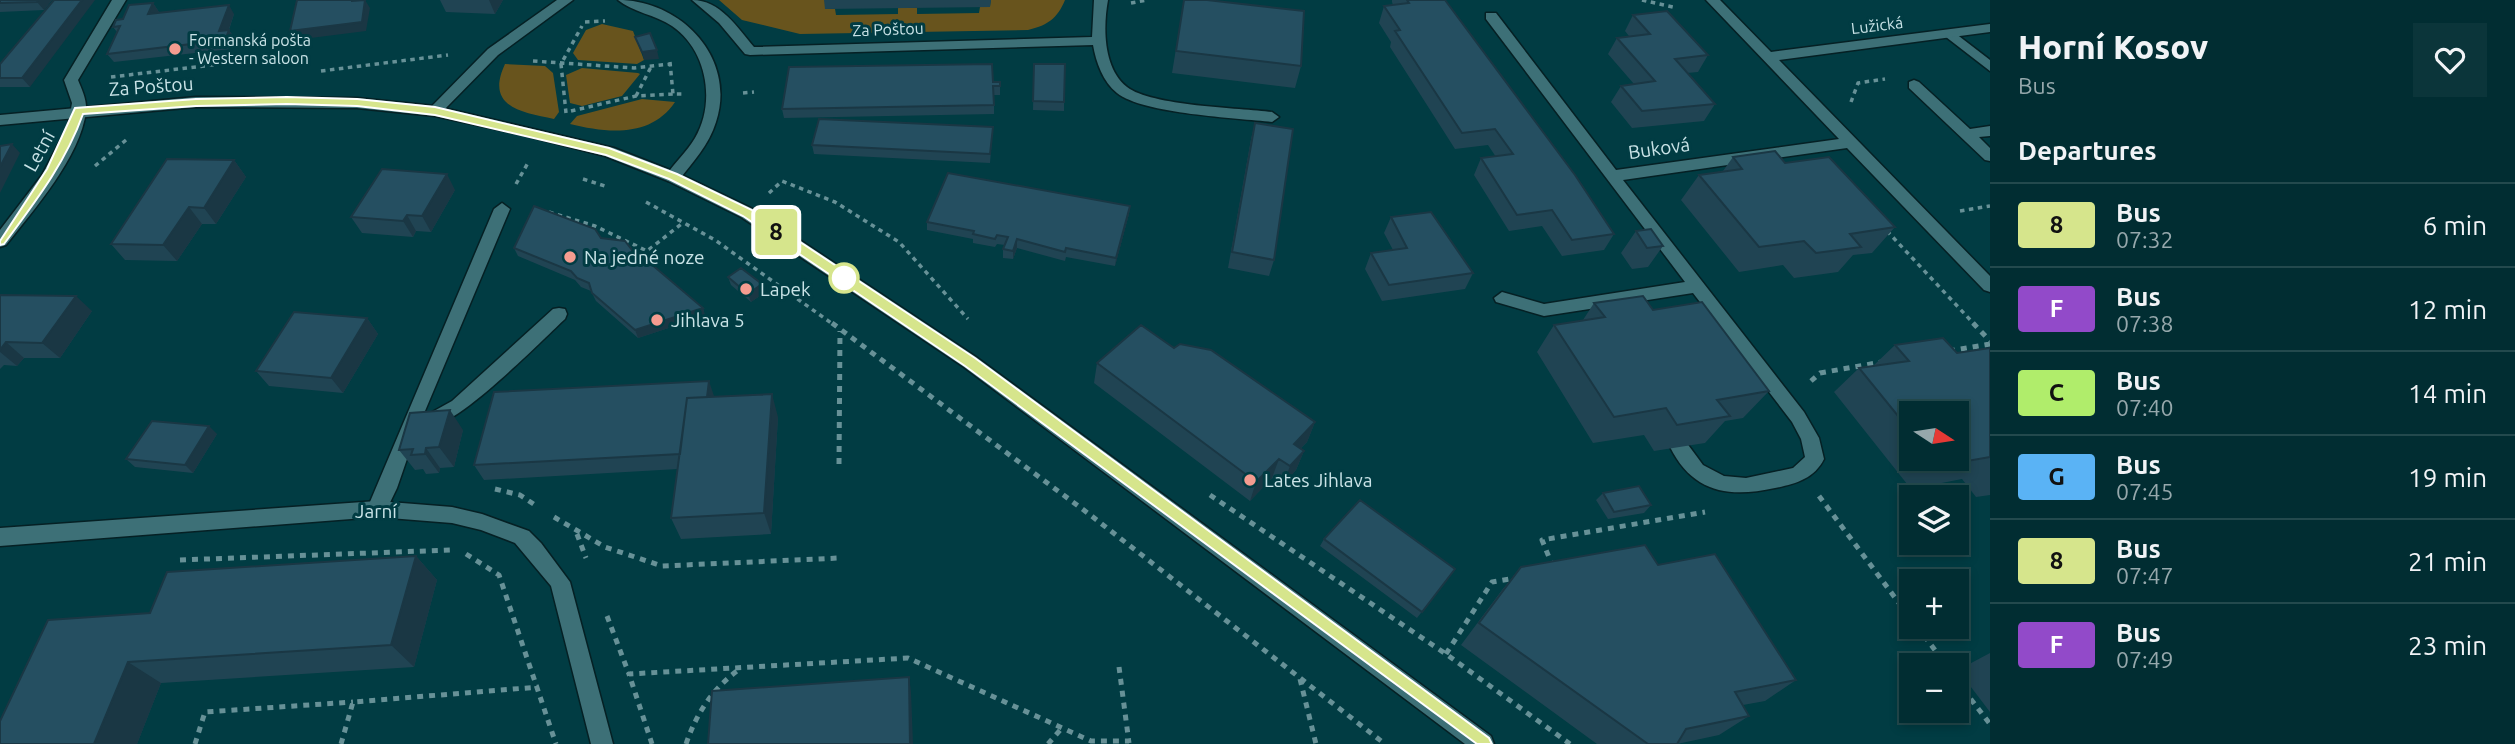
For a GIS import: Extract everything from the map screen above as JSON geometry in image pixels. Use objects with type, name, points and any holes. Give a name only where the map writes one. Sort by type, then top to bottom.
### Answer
[{"type":"street","points":[[79,111],[71,80],[119,0]]},
{"type":"street","points":[[435,111],[493,52],[566,0]]},
{"type":"street","points":[[625,0],[651,8],[691,33],[705,50],[715,87],[712,113],[702,137],[673,177]]},
{"type":"street","name":"Za Poštou","points":[[699,0],[723,20],[750,51],[1099,41]]},
{"type":"street","points":[[1101,0],[1099,41],[1107,68],[1124,93],[1152,101],[1272,117]]},
{"type":"street","points":[[1713,0],[1990,286]]},
{"type":"street","points":[[1491,16],[1612,176]]},
{"type":"street","name":"Lužická","points":[[1768,57],[1990,28]]},
{"type":"street","points":[[1951,34],[1990,67]]},
{"type":"street","points":[[1914,85],[1990,156]]},
{"type":"street","name":"Za Poštou","points":[[0,120],[196,102],[287,100],[357,103],[435,111],[609,152],[673,177],[747,213],[970,362],[1483,744]]},
{"type":"street","name":"Letní","points":[[0,241],[52,171],[68,141],[79,111]]},
{"type":"street","points":[[1967,135],[1990,131]]},
{"type":"street","name":"Buková","points":[[1679,447],[1696,471],[1722,484],[1746,486],[1798,475],[1815,459],[1810,438],[1798,417],[1612,176],[1851,142]]},
{"type":"street","points":[[377,509],[388,488],[408,429],[500,214]]},
{"type":"street","points":[[1502,298],[1544,310],[1698,286]]},
{"type":"street","points":[[408,429],[433,421],[458,406],[559,314]]},
{"type":"street","name":"Jarní","points":[[0,537],[377,509],[452,515],[482,522],[522,537],[560,582],[602,744]]},
{"type":"path","points":[[1642,0],[1677,8]]},
{"type":"path","points":[[575,25],[609,20]]},
{"type":"path","points":[[310,72],[493,52],[532,61],[634,68],[671,64]]},
{"type":"path","points":[[665,56],[671,64],[673,94]]},
{"type":"path","points":[[636,96],[651,66]]},
{"type":"path","points":[[566,112],[636,96],[754,92]]},
{"type":"path","points":[[89,172],[107,153],[128,138]]},
{"type":"path","points":[[528,162],[540,166]]},
{"type":"path","points":[[576,177],[613,188]]},
{"type":"path","points":[[782,181],[835,202],[899,242],[976,328]]},
{"type":"path","points":[[636,197],[717,241],[840,330],[1085,510],[1384,744]]},
{"type":"path","points":[[1956,212],[1990,206]]},
{"type":"path","points":[[500,214],[541,210],[570,217],[647,251],[684,222]]},
{"type":"path","points":[[1879,223],[1990,343]]},
{"type":"path","points":[[839,464],[840,330]]},
{"type":"path","points":[[1940,353],[1990,343]]},
{"type":"path","points":[[1802,387],[1820,373],[1889,361]]},
{"type":"path","points":[[1205,491],[1446,653],[1570,744]]},
{"type":"path","points":[[1826,491],[1817,493],[1899,603]]},
{"type":"path","points":[[1542,572],[1554,570],[1542,540],[1707,512]]},
{"type":"path","points":[[170,560],[455,550],[477,559],[499,575],[539,687],[556,744]]},
{"type":"path","points":[[1446,653],[1492,582],[1517,577]]},
{"type":"path","points":[[652,744],[629,674],[908,658],[1091,741],[1129,743],[1119,667]]},
{"type":"path","points":[[686,744],[694,719],[708,696],[723,680],[742,667]]},
{"type":"path","points":[[1300,678],[1316,744]]},
{"type":"path","points":[[195,744],[205,712],[539,687]]},
{"type":"path","points":[[1969,697],[1990,724]]},
{"type":"path","points":[[341,744],[353,702]]},
{"type":"path","points":[[1048,744],[1062,728]]},
{"type":"shaded area","points":[[719,0],[826,0],[825,9],[835,9],[836,15],[898,14],[898,8],[917,8],[917,14],[979,13],[980,7],[990,6],[991,0],[1065,0],[1051,20],[1028,30],[800,34],[742,20]]},
{"type":"shaded area","points":[[602,24],[633,31],[644,60],[637,64],[578,60],[573,53],[586,30]]},
{"type":"shaded area","points":[[505,64],[545,66],[553,73],[559,112],[554,119],[519,110],[503,98],[500,78]]},
{"type":"shaded area","points":[[582,68],[640,74],[622,96],[582,106],[570,103],[566,75]]},
{"type":"shaded area","points":[[642,99],[675,102],[654,122],[627,130],[570,124],[577,116]]},
{"type":"building","points":[[0,0],[38,0],[0,3]]},
{"type":"building","points":[[54,0],[82,0],[22,78],[0,78],[0,64]]},
{"type":"building","points":[[297,0],[365,0],[362,22],[290,31]]},
{"type":"building","points":[[1184,0],[1304,11],[1301,66],[1176,51]]},
{"type":"building","points":[[1407,0],[1445,0],[1575,175],[1614,234],[1572,240],[1552,210],[1517,215],[1481,158],[1513,154],[1495,129],[1462,133],[1395,31],[1400,30],[1384,6],[1409,3]]},
{"type":"building","points":[[153,3],[148,14],[229,5],[219,31],[229,30],[225,40],[107,54],[120,26],[113,27],[116,20],[123,19],[129,5]]},
{"type":"building","points":[[1667,11],[1708,55],[1675,59],[1715,104],[1642,111],[1621,86],[1655,81],[1617,38],[1650,34],[1633,15]]},
{"type":"building","points":[[650,33],[657,50],[642,52],[635,37]]},
{"type":"building","points":[[992,64],[993,82],[1000,82],[1000,86],[993,86],[994,105],[782,109],[789,67]]},
{"type":"building","points":[[1034,64],[1065,64],[1064,102],[1033,101]]},
{"type":"building","points":[[819,119],[993,127],[990,154],[812,145]]},
{"type":"building","points":[[1255,123],[1293,129],[1274,260],[1232,252]]},
{"type":"building","points":[[12,144],[0,167],[0,146]]},
{"type":"building","points":[[1775,151],[1785,163],[1829,157],[1895,227],[1850,234],[1861,247],[1816,253],[1804,241],[1759,247],[1699,175],[1742,169],[1733,157]]},
{"type":"building","points":[[167,159],[234,160],[204,208],[189,207],[163,245],[111,244]]},
{"type":"building","points":[[382,169],[447,174],[422,216],[407,215],[403,221],[351,217]]},
{"type":"building","points":[[948,173],[1130,206],[1116,258],[1066,248],[1065,252],[1017,239],[1013,251],[1003,249],[1008,237],[997,235],[995,239],[973,234],[974,231],[927,222]]},
{"type":"building","points":[[534,206],[595,229],[601,238],[625,241],[632,250],[633,257],[644,258],[703,308],[635,330],[592,293],[589,283],[577,278],[571,271],[514,248]]},
{"type":"building","points":[[1431,212],[1473,273],[1389,285],[1371,253],[1407,248],[1391,217]]},
{"type":"building","points":[[1651,229],[1663,246],[1647,248],[1636,231]]},
{"type":"building","points":[[741,268],[762,284],[748,294],[728,277]]},
{"type":"building","points":[[0,295],[76,296],[42,343],[6,342],[0,350]]},
{"type":"building","points":[[1643,296],[1653,310],[1702,302],[1769,391],[1717,400],[1730,416],[1677,425],[1666,408],[1614,417],[1554,325],[1605,317],[1594,303]]},
{"type":"building","points":[[294,312],[367,318],[331,378],[256,371]]},
{"type":"building","points":[[1141,325],[1174,348],[1180,344],[1211,350],[1315,422],[1294,444],[1304,451],[1290,466],[1279,459],[1256,482],[1097,363]]},
{"type":"building","points":[[1943,338],[1957,353],[1990,348],[1990,457],[1969,461],[1969,401],[1899,401],[1899,417],[1859,368],[1909,361],[1895,345]]},
{"type":"building","points":[[709,381],[707,397],[687,398],[680,454],[474,465],[494,392]]},
{"type":"building","points":[[772,394],[764,513],[671,518],[687,398]]},
{"type":"building","points":[[450,410],[439,447],[426,448],[425,454],[411,455],[413,449],[399,450],[410,413]]},
{"type":"building","points":[[152,421],[209,426],[185,465],[126,459]]},
{"type":"building","points":[[1639,486],[1651,505],[1614,512],[1603,493]]},
{"type":"building","points":[[1360,500],[1455,569],[1422,612],[1324,539]]},
{"type":"building","points":[[1645,545],[1658,565],[1715,554],[1796,680],[1735,692],[1749,716],[1686,729],[1677,744],[1648,744],[1479,623],[1521,567]]},
{"type":"building","points":[[416,556],[391,645],[128,662],[94,744],[0,744],[0,721],[48,620],[150,613],[167,572]]},
{"type":"building","points":[[909,677],[910,744],[708,744],[712,691]]},
{"type":"bus line","name":"8","points":[[0,241],[52,171],[68,141],[79,111],[196,102],[287,100],[357,103],[435,111],[609,152],[673,177],[747,213],[970,362],[1483,744]]},
{"type":"place","name":"Formanská pošta - Western saloon","points":[[175,49]]},
{"type":"place","name":"Na jedné noze","points":[[570,257]]},
{"type":"place","name":"Lapek","points":[[746,289]]},
{"type":"place","name":"Jihlava 5","points":[[657,320]]},
{"type":"place","name":"Lates Jihlava","points":[[1250,480]]}]
